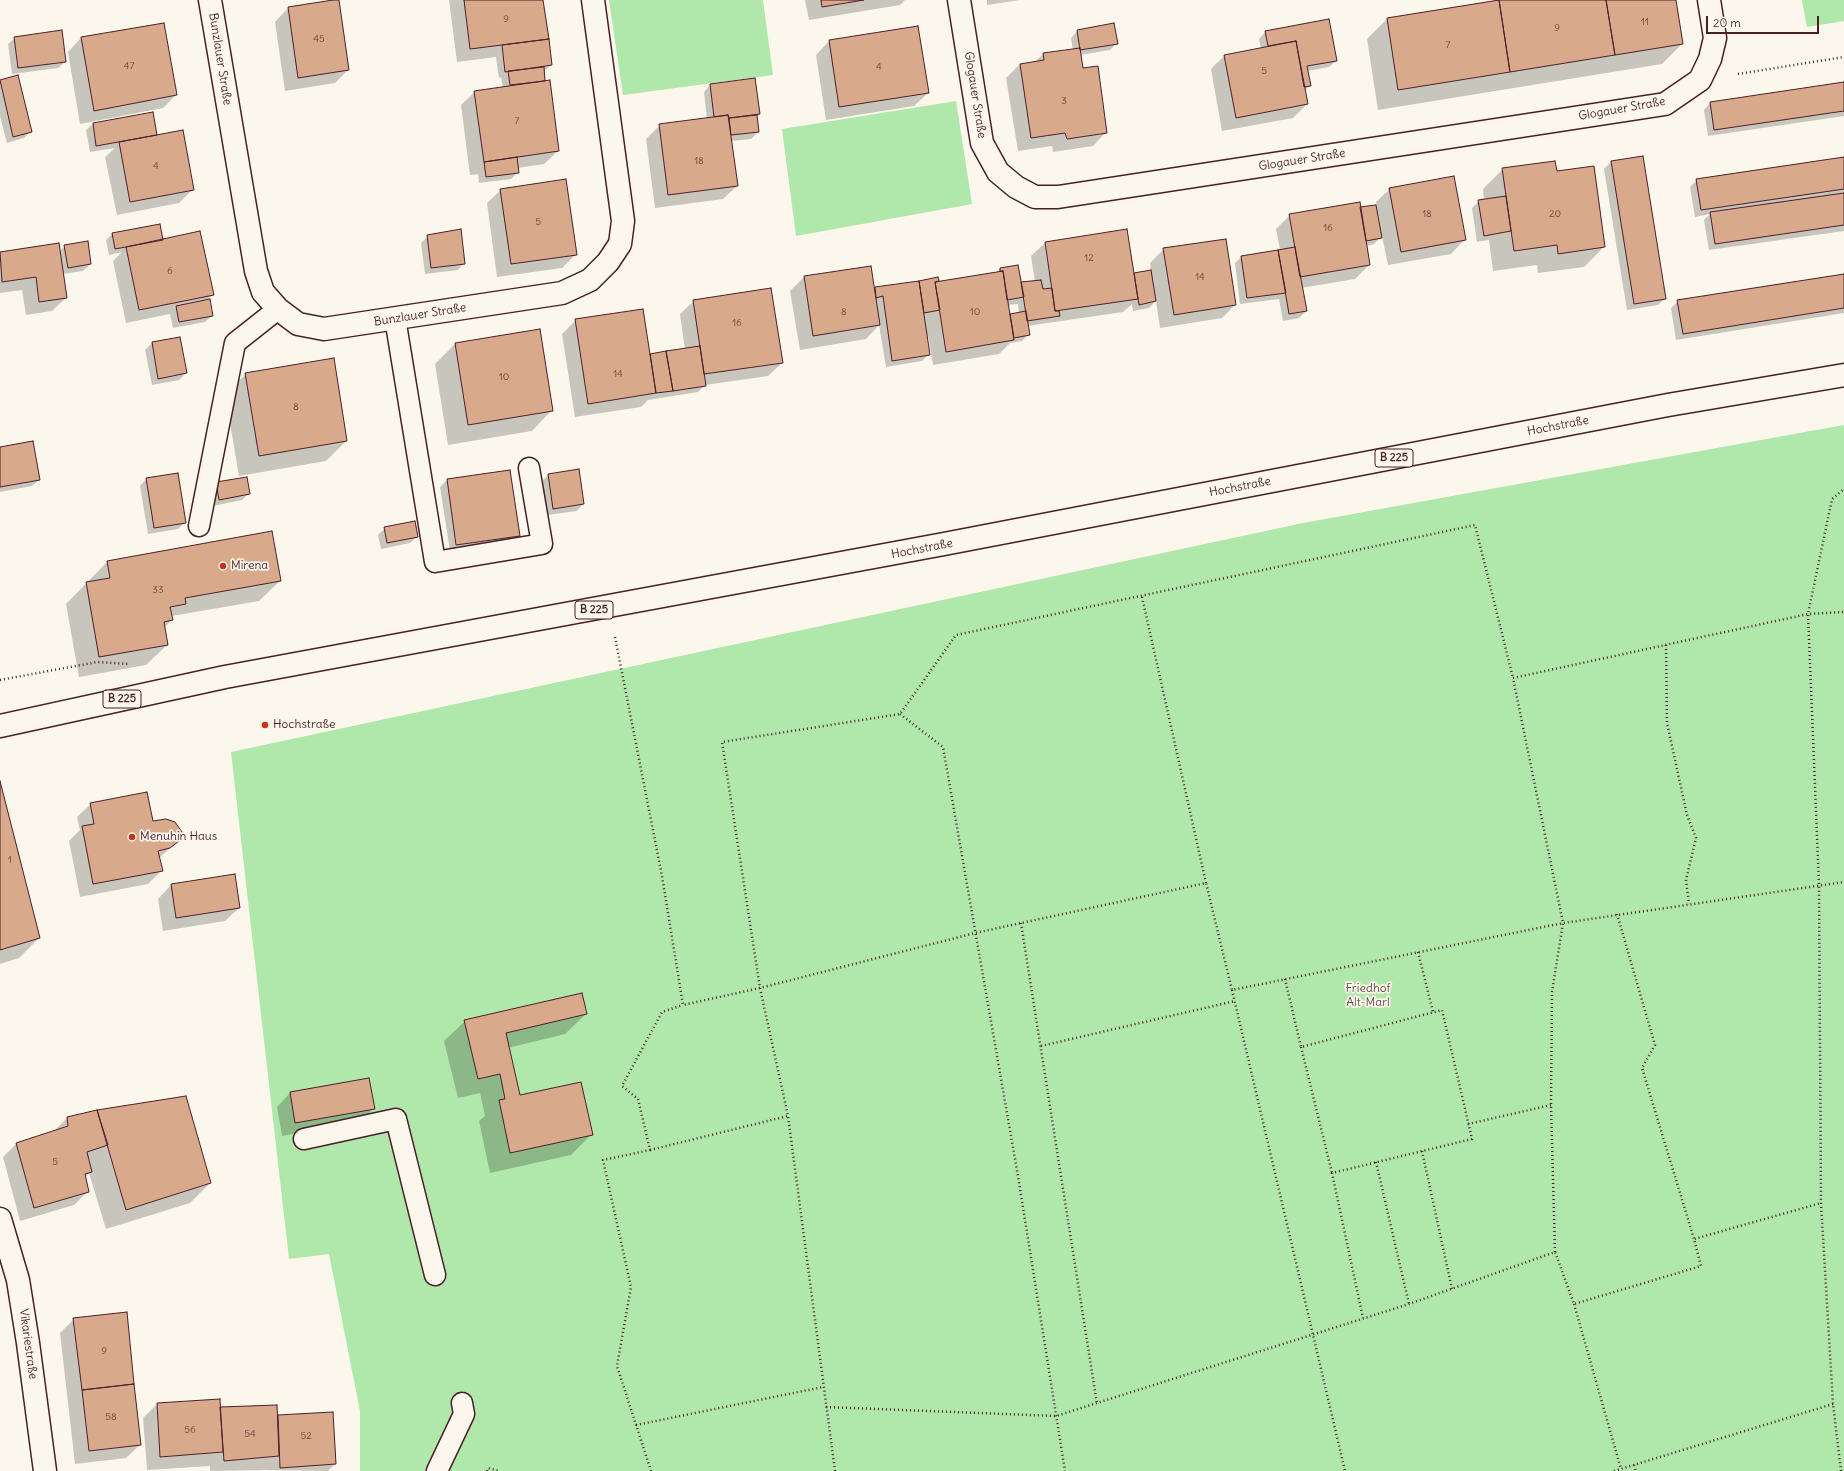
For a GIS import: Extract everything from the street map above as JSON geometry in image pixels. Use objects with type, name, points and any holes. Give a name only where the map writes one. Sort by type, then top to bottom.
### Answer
[{"type":"street","name":"Bunzlauer Straße","points":[[210,0],[256,272],[263,292],[278,309],[298,324],[324,329],[562,293],[590,280],[608,262],[620,244],[623,221],[593,0]]},
{"type":"street","name":"Glogauer Straße","points":[[959,0],[982,143],[998,172],[1016,187],[1035,197],[1058,197],[1665,104],[1700,80]]},
{"type":"street","points":[[1700,80],[1710,59],[1715,38],[1709,0]]},
{"type":"street","name":"Hochstraße","points":[[0,726],[225,677],[609,607],[1668,405],[1844,375]]},
{"type":"street","name":"Vikariestraße","points":[[0,1219],[18,1280],[45,1471]]},
{"type":"lane","points":[[199,526],[235,343],[278,309]]},
{"type":"lane","points":[[395,318],[435,562],[542,544],[529,468]]},
{"type":"lane","points":[[304,1138],[396,1119],[435,1275]]},
{"type":"lane","points":[[437,1471],[464,1414],[462,1403]]},
{"type":"path","points":[[1700,80],[1844,57]]},
{"type":"path","points":[[1841,1471],[1833,1404],[1821,1203],[1819,885],[1808,614],[1832,499],[1844,489]]},
{"type":"path","points":[[835,1471],[788,1116],[760,988],[722,742],[900,714],[956,635],[1142,597],[1475,525],[1513,678],[1563,923],[1552,992],[1551,1106],[1555,1252],[1574,1304],[1621,1469]]},
{"type":"path","points":[[1142,597],[1206,883],[1345,1471]]},
{"type":"path","points":[[609,607],[662,876],[682,1005]]},
{"type":"path","points":[[1513,678],[1808,614],[1844,612]]},
{"type":"path","points":[[1666,645],[1667,723],[1687,815],[1696,838],[1686,880],[1689,904]]},
{"type":"path","points":[[900,714],[943,747],[1018,1176],[1065,1471]]},
{"type":"path","points":[[1232,990],[1563,923],[1844,882]]},
{"type":"path","points":[[650,1150],[638,1099],[622,1086],[662,1012],[682,1005],[760,988],[975,933],[1206,883]]},
{"type":"path","points":[[1574,1304],[1701,1266],[1694,1238],[1642,1068],[1655,1044],[1618,914]]},
{"type":"path","points":[[1021,923],[1097,1404]]},
{"type":"path","points":[[1418,952],[1433,1012]]},
{"type":"path","points":[[1285,979],[1332,1173],[1363,1318]]},
{"type":"path","points":[[1041,1046],[1235,1002]]},
{"type":"path","points":[[1301,1047],[1442,1010],[1472,1139],[1332,1173]]},
{"type":"path","points":[[1468,1124],[1551,1106]]},
{"type":"path","points":[[651,1471],[617,1366],[631,1287],[603,1160],[788,1116]]},
{"type":"path","points":[[1422,1151],[1452,1289]]},
{"type":"path","points":[[1376,1162],[1409,1304]]},
{"type":"path","points":[[1694,1238],[1821,1203]]},
{"type":"path","points":[[826,1407],[1056,1416],[1409,1304],[1555,1252]]},
{"type":"path","points":[[636,1425],[823,1387]]},
{"type":"path","points":[[1614,1471],[1833,1404]]},
{"type":"path","points":[[1634,1465],[1636,1471]]},
{"type":"path","points":[[487,1471],[488,1468],[499,1471]]},
{"type":"green space","points":[[609,0],[763,0],[773,75],[623,95]]},
{"type":"green space","points":[[1802,0],[1844,0],[1844,21],[1807,27]]},
{"type":"green space","points":[[956,101],[972,204],[796,236],[782,129]]},
{"type":"green space","name":"Friedhof Alt-Marl","points":[[1844,425],[1844,1471],[360,1471],[360,1411],[329,1254],[289,1259],[231,752],[1303,523]]},
{"type":"building","points":[[339,0],[349,70],[298,78],[288,7]]},
{"type":"building","points":[[464,0],[543,0],[549,39],[470,49]]},
{"type":"building","points":[[821,0],[864,0],[822,7]]},
{"type":"building","points":[[1499,0],[1510,72],[1398,90],[1387,18]]},
{"type":"building","points":[[1499,0],[1606,0],[1615,55],[1510,72]]},
{"type":"building","points":[[1606,0],[1676,0],[1683,44],[1615,55]]},
{"type":"building","points":[[1329,19],[1337,61],[1307,66],[1311,86],[1304,87],[1296,41],[1268,46],[1265,31]]},
{"type":"building","points":[[164,23],[177,95],[94,111],[81,37]]},
{"type":"building","points":[[1114,23],[1118,44],[1080,50],[1077,30]]},
{"type":"building","points":[[918,26],[929,93],[839,107],[829,40]]},
{"type":"building","points":[[62,30],[66,62],[18,68],[14,37]]},
{"type":"building","points":[[549,39],[552,65],[505,72],[502,45]]},
{"type":"building","points":[[1296,41],[1308,104],[1236,118],[1224,55]]},
{"type":"building","points":[[1080,48],[1083,68],[1098,66],[1107,133],[1067,139],[1065,133],[1031,138],[1020,64],[1044,60],[1043,53]]},
{"type":"building","points":[[544,67],[545,81],[510,85],[508,71]]},
{"type":"building","points":[[18,75],[32,132],[13,137],[0,80]]},
{"type":"building","points":[[755,78],[760,114],[729,118],[728,115],[714,117],[710,84]]},
{"type":"building","points":[[550,80],[559,151],[484,162],[474,91]]},
{"type":"building","points":[[1844,82],[1844,111],[1714,130],[1710,102]]},
{"type":"building","points":[[153,112],[157,135],[96,146],[93,123]]},
{"type":"building","points":[[728,115],[738,186],[668,195],[659,124]]},
{"type":"building","points":[[757,115],[759,132],[731,135],[729,118]]},
{"type":"building","points":[[183,130],[194,190],[130,202],[119,142]]},
{"type":"building","points":[[1643,156],[1666,299],[1634,304],[1611,161]]},
{"type":"building","points":[[517,157],[519,173],[486,177],[484,162]]},
{"type":"building","points":[[1844,157],[1844,189],[1701,210],[1696,179]]},
{"type":"building","points":[[1555,161],[1557,171],[1594,166],[1605,247],[1558,254],[1557,245],[1514,251],[1502,168]]},
{"type":"building","points":[[1454,176],[1466,240],[1401,252],[1389,188]]},
{"type":"building","points":[[566,179],[577,255],[511,264],[500,189]]},
{"type":"building","points":[[1844,193],[1844,225],[1715,244],[1710,212]]},
{"type":"building","points":[[1506,196],[1511,231],[1484,236],[1478,200]]},
{"type":"building","points":[[1360,202],[1370,265],[1300,277],[1289,214]]},
{"type":"building","points":[[1376,205],[1382,238],[1366,241],[1360,207]]},
{"type":"building","points":[[160,224],[163,240],[115,249],[112,233]]},
{"type":"building","points":[[461,229],[465,264],[431,268],[427,235]]},
{"type":"building","points":[[1127,229],[1138,299],[1055,311],[1045,242]]},
{"type":"building","points":[[200,231],[214,295],[139,310],[126,247]]},
{"type":"building","points":[[1226,239],[1236,305],[1174,315],[1163,248]]},
{"type":"building","points":[[88,241],[91,264],[68,268],[64,245]]},
{"type":"building","points":[[59,243],[67,298],[39,302],[36,277],[2,282],[0,252]]},
{"type":"building","points":[[1295,247],[1307,311],[1289,314],[1278,250]]},
{"type":"building","points":[[1278,250],[1286,293],[1247,298],[1241,256]]},
{"type":"building","points":[[1018,265],[1024,297],[1007,300],[1003,271],[1000,271],[1000,268]]},
{"type":"building","points":[[871,266],[880,325],[813,336],[804,276]]},
{"type":"building","points":[[1151,270],[1156,301],[1139,305],[1134,273]]},
{"type":"building","points":[[1003,271],[1014,340],[946,352],[935,282]]},
{"type":"building","points":[[1844,274],[1844,308],[1683,334],[1677,300]]},
{"type":"building","points":[[938,277],[939,281],[935,282],[940,310],[924,313],[919,281]]},
{"type":"building","points":[[1041,280],[1043,289],[1052,288],[1055,311],[1059,311],[1060,316],[1027,321],[1021,282]]},
{"type":"building","points":[[919,281],[930,355],[892,361],[883,296],[876,298],[875,287]]},
{"type":"building","points":[[771,288],[783,363],[704,374],[693,300]]},
{"type":"building","points":[[210,299],[213,316],[179,322],[176,306]]},
{"type":"building","points":[[643,309],[656,393],[588,404],[575,319]]},
{"type":"building","points":[[1026,311],[1030,335],[1014,338],[1010,314]]},
{"type":"building","points":[[540,329],[553,411],[468,425],[455,343]]},
{"type":"building","points":[[180,337],[187,373],[158,379],[152,342]]},
{"type":"building","points":[[700,346],[706,386],[673,391],[666,351]]},
{"type":"building","points":[[666,351],[673,391],[656,393],[650,354]]},
{"type":"building","points":[[334,358],[347,441],[259,456],[245,373]]},
{"type":"building","points":[[33,441],[40,480],[0,487],[0,447]]},
{"type":"building","points":[[579,469],[584,504],[553,509],[548,474]]},
{"type":"building","points":[[510,470],[520,536],[456,545],[447,479]]},
{"type":"building","points":[[178,473],[186,523],[154,528],[146,478]]},
{"type":"building","points":[[247,477],[250,494],[219,500],[216,482]]},
{"type":"building","points":[[415,521],[418,537],[387,543],[384,527]]},
{"type":"building","points":[[272,531],[281,581],[185,598],[186,604],[170,607],[173,620],[164,622],[168,645],[99,657],[86,582],[110,578],[107,561]]},
{"type":"building","points":[[0,781],[40,938],[0,950]]},
{"type":"building","name":"Menuhin Haus","points":[[147,792],[153,821],[166,819],[175,822],[182,832],[179,841],[170,848],[158,851],[163,871],[93,884],[82,826],[94,824],[90,803]]},
{"type":"building","points":[[235,874],[240,908],[176,918],[171,884]]},
{"type":"building","points":[[582,993],[587,1014],[506,1033],[520,1095],[581,1082],[593,1135],[510,1153],[499,1100],[505,1099],[500,1074],[478,1079],[464,1020]]},
{"type":"building","points":[[369,1078],[375,1109],[295,1123],[290,1092]]},
{"type":"building","points":[[186,1096],[211,1183],[126,1210],[97,1110]]},
{"type":"building","points":[[97,1110],[108,1145],[87,1152],[92,1172],[85,1174],[89,1192],[34,1208],[16,1143],[68,1126],[67,1117]]},
{"type":"building","points":[[127,1312],[134,1384],[82,1390],[73,1318]]},
{"type":"building","points":[[134,1384],[141,1445],[89,1451],[82,1390]]},
{"type":"building","points":[[220,1399],[223,1452],[160,1457],[157,1403]]},
{"type":"building","points":[[277,1405],[279,1456],[224,1461],[220,1407]]},
{"type":"building","points":[[333,1412],[336,1464],[280,1468],[278,1415]]},
{"type":"place","name":"Mirena","points":[[223,566]]},
{"type":"place","name":"Hochstraße","points":[[265,725]]},
{"type":"place","name":"Menuhin Haus","points":[[132,837]]}]
